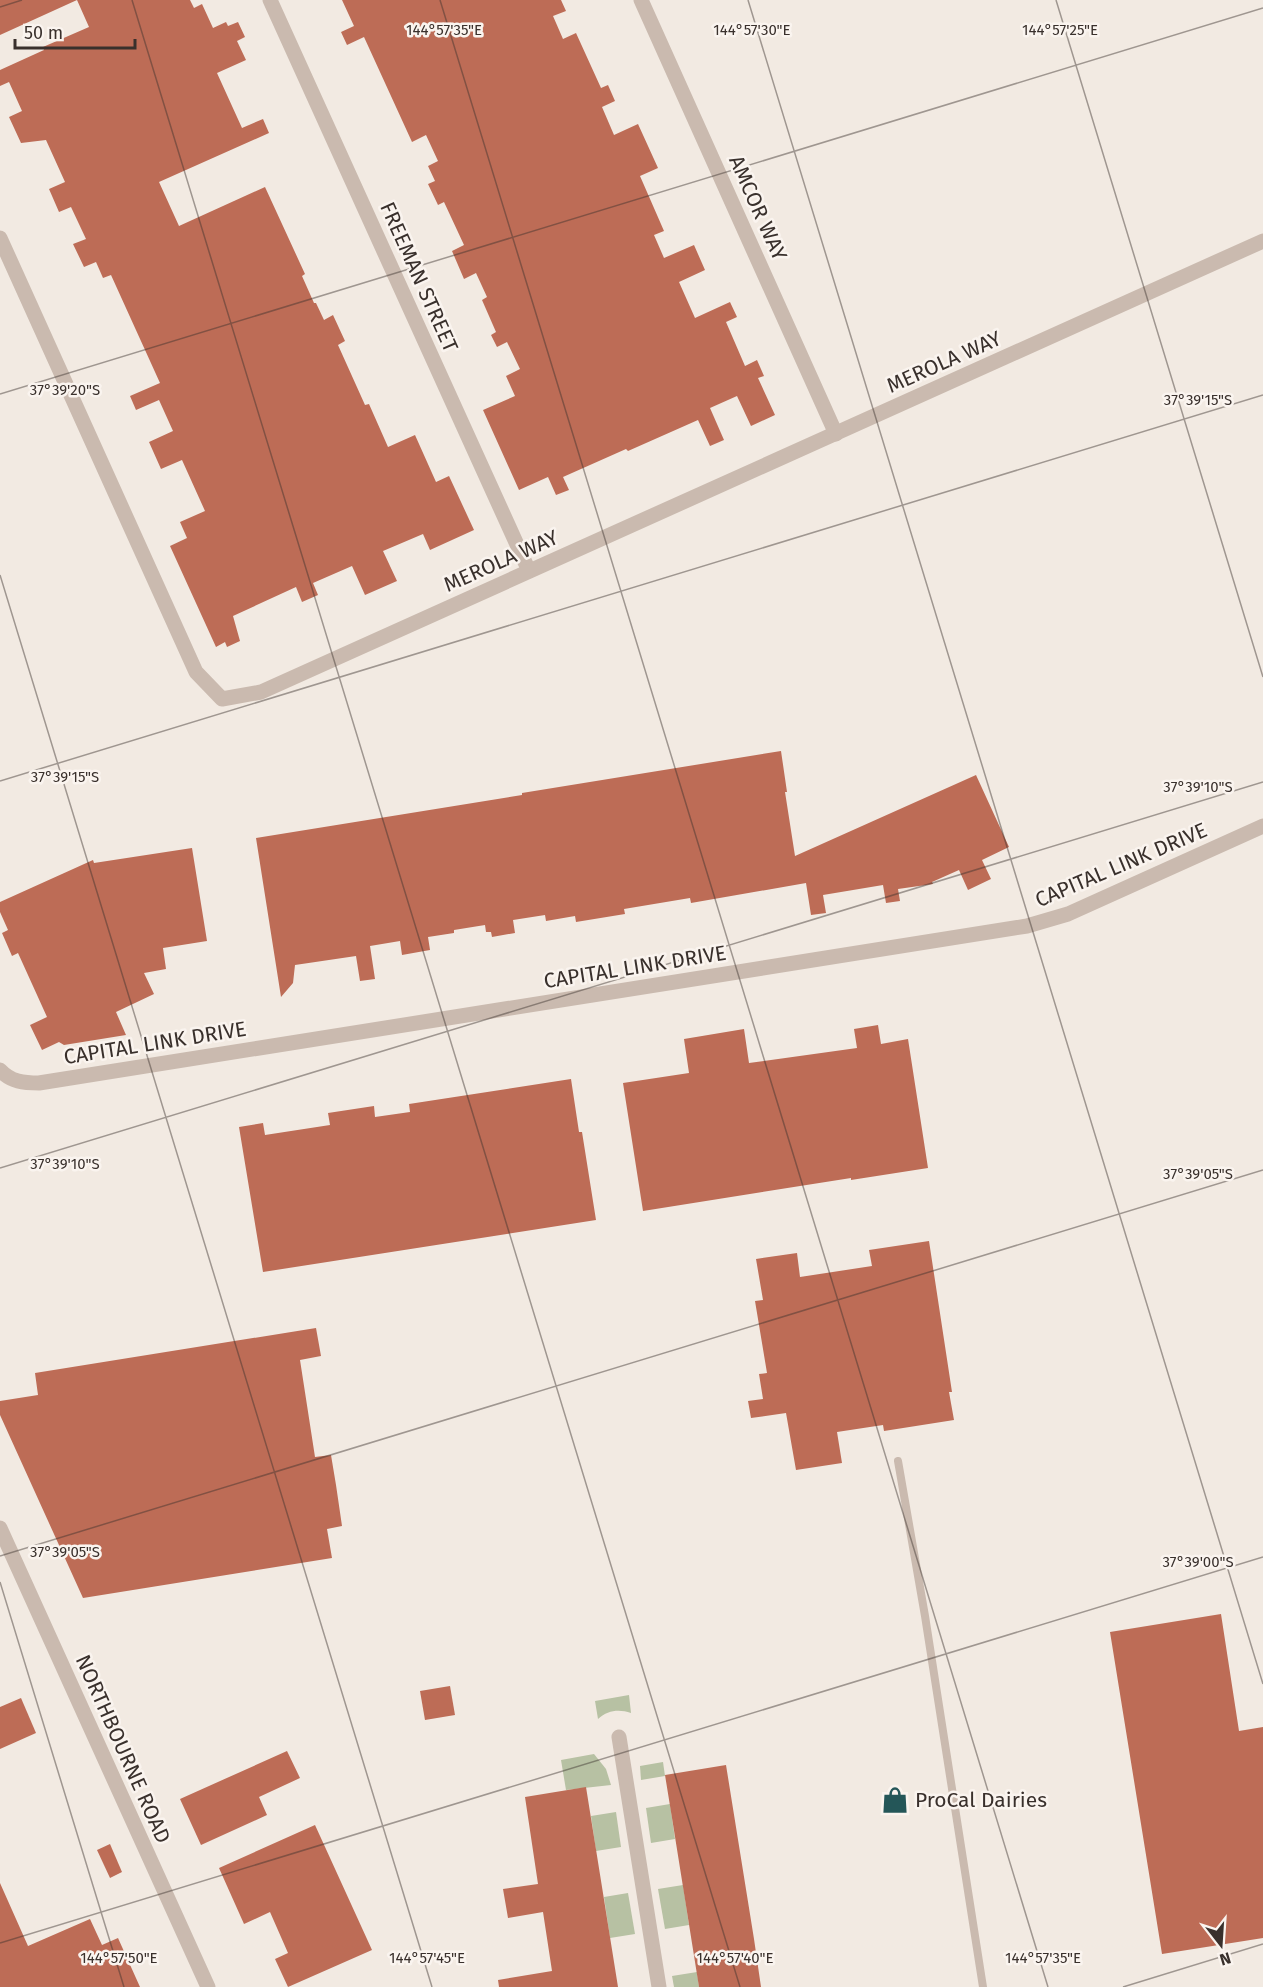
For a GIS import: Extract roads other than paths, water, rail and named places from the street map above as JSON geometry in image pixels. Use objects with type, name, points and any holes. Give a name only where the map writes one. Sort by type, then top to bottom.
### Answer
[{"type":"street","name":"FREEMAN STREET","points":[[270,0],[529,571]]},
{"type":"street","name":"AMCOR WAY","points":[[641,0],[836,434]]},
{"type":"street","name":"MEROLA WAY","points":[[0,238],[196,672],[222,699],[261,692],[1263,241]]},
{"type":"street","name":"CAPITAL LINK DRIVE","points":[[0,1070],[14,1080],[23,1083],[39,1083],[1027,926],[1068,914],[1263,825]]},
{"type":"street","name":"NORTHBOURNE ROAD","points":[[0,1527],[208,1987]]},
{"type":"street","points":[[619,1737],[659,1987]]},
{"type":"lane","points":[[898,1461],[925,1616],[983,1987]]},
{"type":"place","name":"ProCal Dairies","points":[[895,1800]]}]
